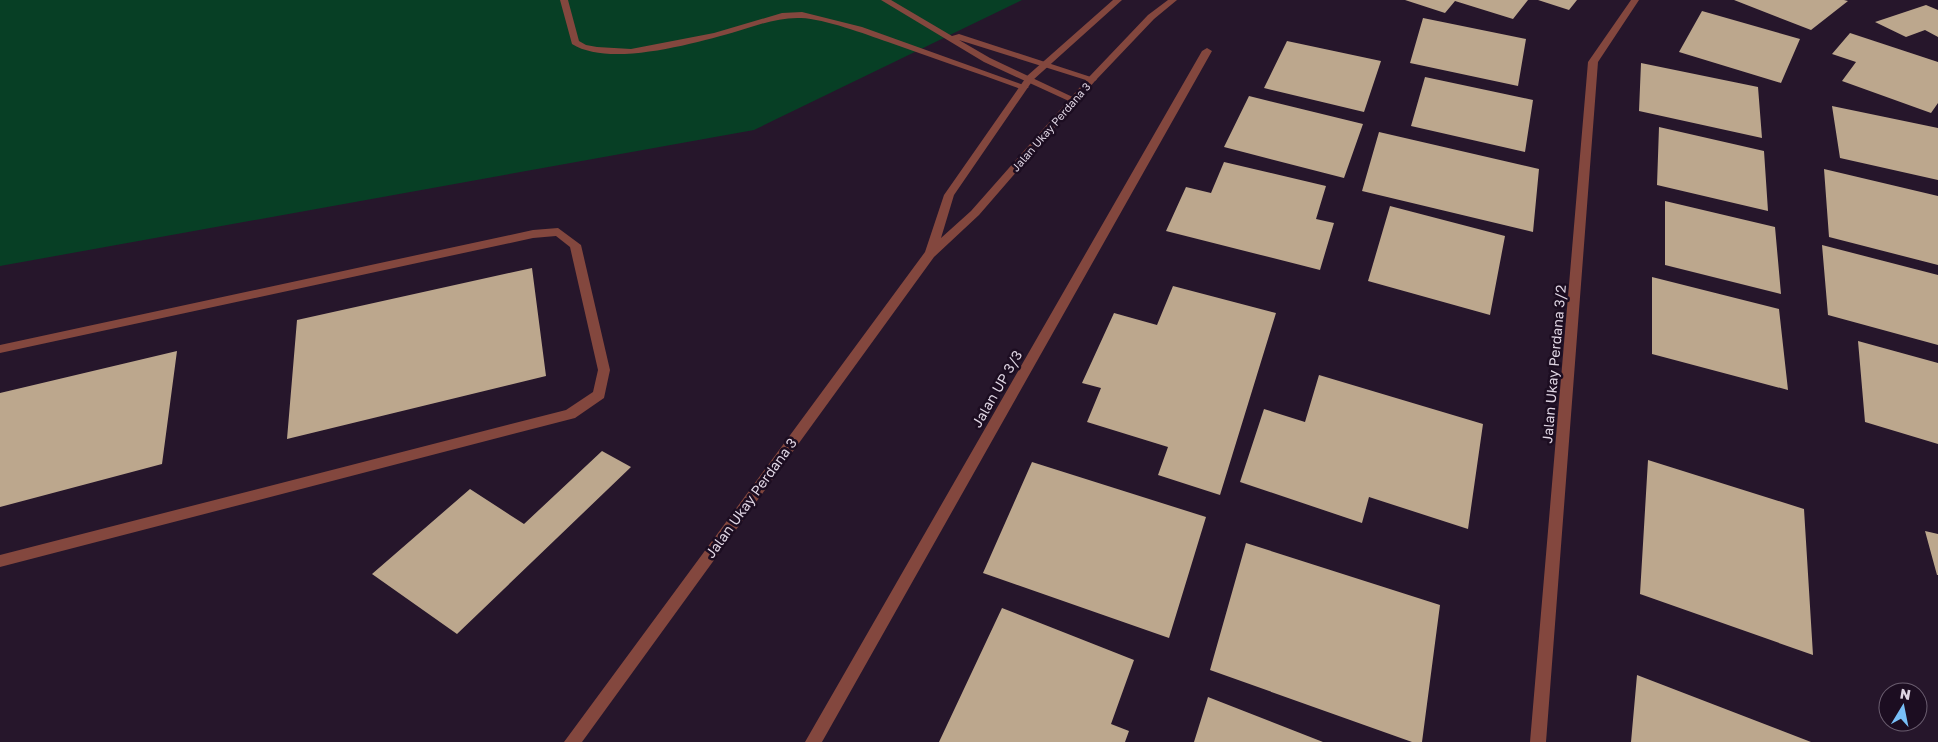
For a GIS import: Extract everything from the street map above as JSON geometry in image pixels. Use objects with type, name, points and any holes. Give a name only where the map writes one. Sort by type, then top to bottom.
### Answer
[{"type":"street","points":[[564,0],[575,42],[583,47],[598,50],[631,52],[715,35],[791,14],[859,29],[1074,100]]},
{"type":"street","points":[[885,0],[1027,83]]},
{"type":"street","name":"Jalan Ukay Perdana 3","points":[[930,254],[949,195],[1027,83],[1118,0]]},
{"type":"street","name":"Jalan Ukay Perdana 3","points":[[572,742],[930,254],[975,213],[1092,79],[1151,17],[1173,0]]},
{"type":"street","name":"Jalan Ukay Perdana 3/2","points":[[1538,742],[1593,62],[1635,0]]},
{"type":"street","points":[[925,25],[1092,79]]},
{"type":"street","name":"Jalan UP 3/3","points":[[813,742],[1207,52]]},
{"type":"street","points":[[0,348],[533,234],[558,232],[575,244],[604,370],[599,395],[570,414],[0,562]]},
{"type":"green space","points":[[0,0],[1022,0],[754,130],[0,266]]},
{"type":"building","points":[[1405,0],[1528,0],[1513,19],[1455,1],[1445,13]]},
{"type":"building","points":[[1538,0],[1577,0],[1569,10]]},
{"type":"building","points":[[1734,0],[1844,0],[1848,1],[1811,30]]},
{"type":"building","points":[[1926,5],[1938,10],[1938,37],[1925,30],[1906,37],[1875,22]]},
{"type":"building","points":[[1702,11],[1800,39],[1781,83],[1679,52]]},
{"type":"building","points":[[1423,18],[1526,39],[1518,86],[1410,63]]},
{"type":"building","points":[[1850,33],[1938,62],[1938,103],[1931,113],[1842,81],[1856,62],[1832,54]]},
{"type":"building","points":[[1287,41],[1381,61],[1364,112],[1264,88]]},
{"type":"building","points":[[1641,63],[1758,87],[1762,138],[1639,111]]},
{"type":"building","points":[[1425,77],[1533,100],[1525,152],[1411,126]]},
{"type":"building","points":[[1249,96],[1363,124],[1344,178],[1224,147]]},
{"type":"building","points":[[1832,106],[1938,128],[1938,180],[1840,158]]},
{"type":"building","points":[[1659,127],[1764,151],[1768,211],[1657,185]]},
{"type":"building","points":[[1379,132],[1539,169],[1533,232],[1362,191]]},
{"type":"building","points":[[1224,162],[1326,186],[1316,219],[1334,223],[1320,270],[1166,231],[1186,187],[1211,193]]},
{"type":"building","points":[[1824,169],[1938,196],[1938,265],[1829,237]]},
{"type":"building","points":[[1665,201],[1775,227],[1781,294],[1665,265]]},
{"type":"building","points":[[1390,206],[1505,236],[1490,315],[1368,281]]},
{"type":"building","points":[[1822,245],[1938,275],[1938,345],[1828,315]]},
{"type":"building","points":[[532,268],[546,376],[287,439],[297,320]]},
{"type":"building","points":[[1652,277],[1779,309],[1788,390],[1652,354]]},
{"type":"building","points":[[1173,286],[1276,313],[1220,495],[1158,475],[1168,447],[1087,422],[1101,388],[1082,383],[1114,313],[1157,325]]},
{"type":"building","points":[[1858,341],[1938,363],[1938,444],[1865,422]]},
{"type":"building","points":[[177,351],[162,464],[0,507],[0,393]]},
{"type":"building","points":[[1319,375],[1483,424],[1468,529],[1369,497],[1362,523],[1240,482],[1264,409],[1305,422]]},
{"type":"building","points":[[602,451],[631,467],[457,634],[372,574],[470,489],[524,524]]},
{"type":"building","points":[[1648,460],[1804,509],[1813,655],[1640,594]]},
{"type":"building","points":[[1032,462],[1206,517],[1169,638],[983,573]]},
{"type":"building","points":[[1925,531],[1938,534],[1938,575],[1937,575]]},
{"type":"building","points":[[1246,543],[1440,605],[1422,742],[1412,742],[1210,670]]},
{"type":"building","points":[[1002,608],[1134,660],[1111,724],[1129,731],[1125,742],[939,742]]},
{"type":"building","points":[[1637,675],[1811,742],[1631,742]]},
{"type":"building","points":[[1208,697],[1323,742],[1194,742]]}]
